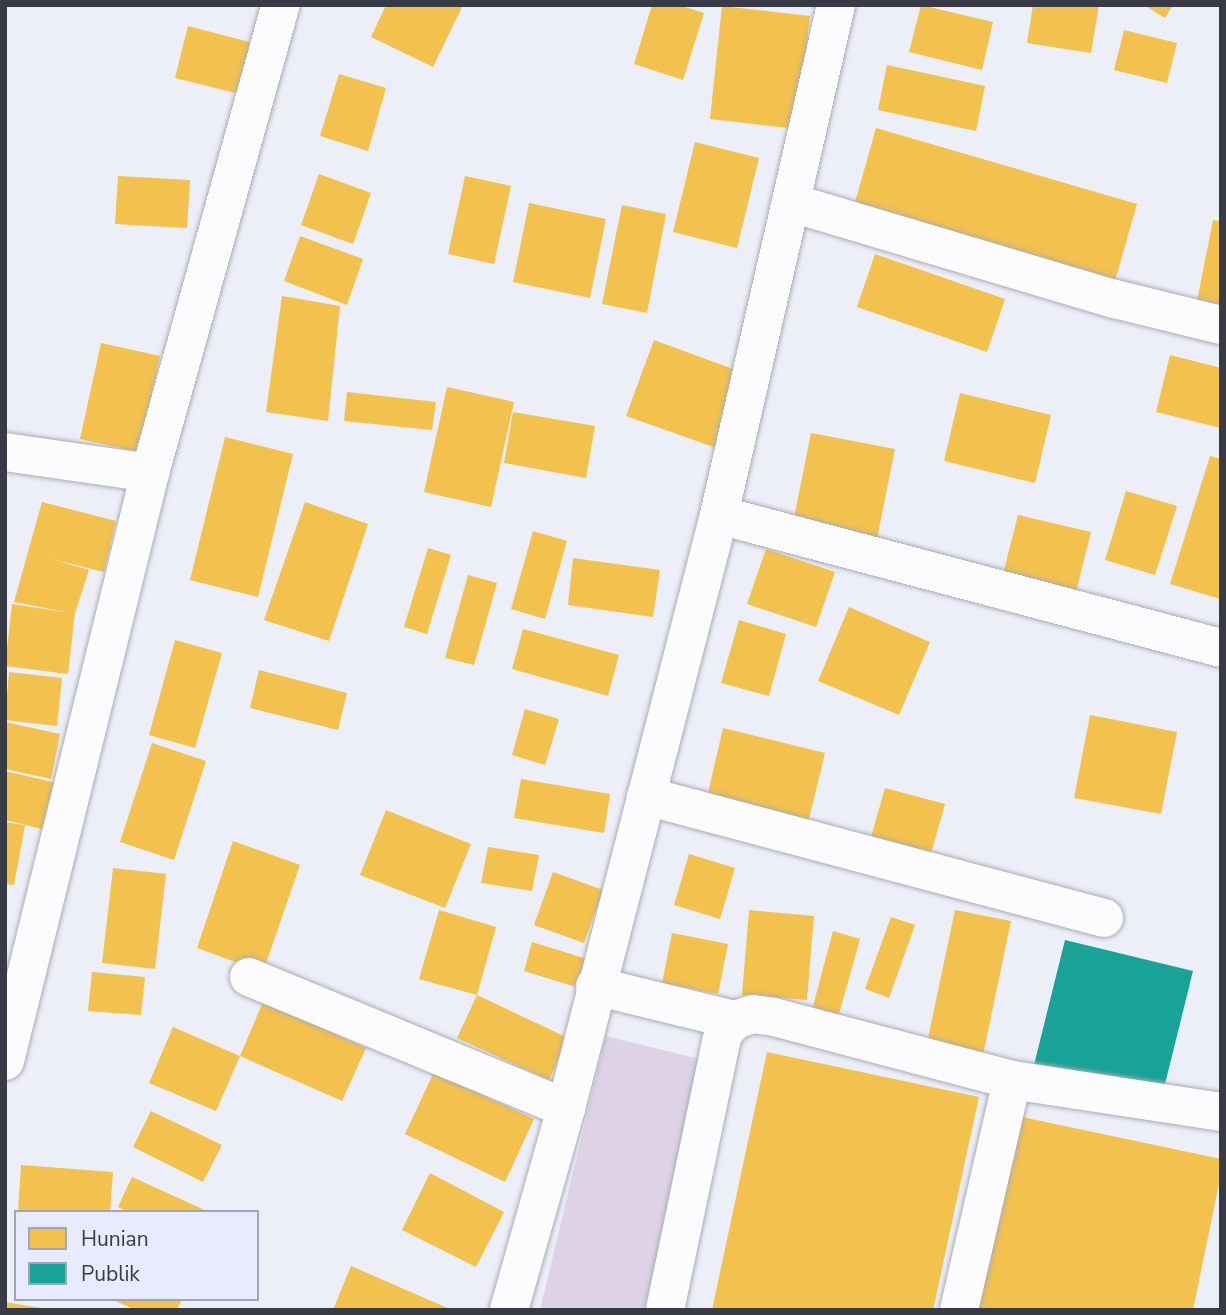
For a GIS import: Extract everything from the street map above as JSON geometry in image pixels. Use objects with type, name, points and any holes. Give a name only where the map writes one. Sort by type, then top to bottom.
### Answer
[{"type":"street","points":[[5,1061],[11,1020],[150,473],[281,5]]},
{"type":"street","points":[[509,1310],[566,1108],[719,515],[836,5]]},
{"type":"street","points":[[792,203],[1115,299],[1221,325]]},
{"type":"street","points":[[5,452],[150,473]]},
{"type":"street","points":[[719,515],[1221,648]]},
{"type":"street","points":[[646,796],[1104,918]]},
{"type":"street","points":[[248,977],[566,1108]]},
{"type":"street","points":[[596,986],[735,1020]]},
{"type":"street","points":[[666,1310],[724,1031],[735,1020],[753,1014],[774,1017],[1012,1080],[1221,1112]]},
{"type":"street","points":[[959,1310],[1012,1080]]},
{"type":"shaded area","points":[[606,1036],[703,1060],[644,1310],[540,1310]]},
{"type":"building: Hunian","points":[[386,5],[463,5],[433,67],[371,37]]},
{"type":"building: Hunian","points":[[652,5],[679,5],[704,13],[683,80],[634,64]]},
{"type":"building: Hunian","points":[[921,5],[993,22],[982,70],[909,52]]},
{"type":"building: Hunian","points":[[1033,5],[1099,5],[1091,53],[1027,43]]},
{"type":"building: Hunian","points":[[1144,5],[1173,5],[1165,18]]},
{"type":"building: Hunian","points":[[722,6],[810,16],[797,129],[710,119]]},
{"type":"building: Hunian","points":[[188,26],[261,45],[248,96],[175,78]]},
{"type":"building: Hunian","points":[[1124,30],[1177,43],[1167,83],[1114,70]]},
{"type":"building: Hunian","points":[[887,65],[985,86],[976,131],[878,110]]},
{"type":"building: Hunian","points":[[339,74],[386,88],[368,151],[320,136]]},
{"type":"building: Hunian","points":[[876,128],[1137,204],[1113,288],[852,213]]},
{"type":"building: Hunian","points":[[695,142],[759,158],[737,248],[673,232]]},
{"type":"building: Hunian","points":[[319,174],[371,193],[353,244],[301,225]]},
{"type":"building: Hunian","points":[[118,176],[190,180],[187,228],[115,224]]},
{"type":"building: Hunian","points":[[465,176],[511,186],[494,264],[448,254]]},
{"type":"building: Hunian","points":[[529,203],[606,219],[590,298],[513,282]]},
{"type":"building: Hunian","points":[[622,205],[666,214],[647,313],[602,304]]},
{"type":"building: Hunian","points":[[1213,220],[1221,221],[1221,316],[1195,311]]},
{"type":"building: Hunian","points":[[300,236],[363,259],[347,305],[284,281]]},
{"type":"building: Hunian","points":[[875,254],[1005,299],[987,352],[857,307]]},
{"type":"building: Hunian","points":[[282,296],[340,306],[328,421],[266,412]]},
{"type":"building: Hunian","points":[[654,340],[749,375],[722,450],[626,416]]},
{"type":"building: Hunian","points":[[101,343],[160,356],[139,452],[80,439]]},
{"type":"building: Hunian","points":[[1170,355],[1221,368],[1221,428],[1156,412]]},
{"type":"building: Hunian","points":[[447,387],[514,402],[491,507],[424,492]]},
{"type":"building: Hunian","points":[[347,392],[436,402],[432,430],[344,421]]},
{"type":"building: Hunian","points":[[960,393],[1051,415],[1035,483],[944,461]]},
{"type":"building: Hunian","points":[[513,412],[595,426],[586,478],[504,463]]},
{"type":"building: Hunian","points":[[811,433],[895,449],[876,544],[792,528]]},
{"type":"building: Hunian","points":[[225,437],[293,454],[258,597],[190,580]]},
{"type":"building: Hunian","points":[[1210,456],[1221,459],[1221,599],[1170,584]]},
{"type":"building: Hunian","points":[[1126,491],[1177,506],[1155,575],[1105,560]]},
{"type":"building: Hunian","points":[[42,502],[116,521],[104,572],[51,559],[89,570],[75,613],[68,674],[5,666],[12,604],[71,613],[14,602]]},
{"type":"building: Hunian","points":[[305,502],[368,524],[329,641],[264,620]]},
{"type":"building: Hunian","points":[[1018,515],[1091,532],[1076,592],[1003,574]]},
{"type":"building: Hunian","points":[[533,531],[567,541],[545,619],[511,609]]},
{"type":"building: Hunian","points":[[428,548],[451,555],[427,634],[404,627]]},
{"type":"building: Hunian","points":[[766,549],[835,572],[816,627],[747,604]]},
{"type":"building: Hunian","points":[[573,558],[660,570],[653,617],[568,605]]},
{"type":"building: Hunian","points":[[468,575],[497,583],[474,665],[445,658]]},
{"type":"building: Hunian","points":[[849,607],[930,642],[899,715],[818,681]]},
{"type":"building: Hunian","points":[[739,620],[786,634],[769,696],[721,683]]},
{"type":"building: Hunian","points":[[523,629],[619,655],[608,696],[512,669]]},
{"type":"building: Hunian","points":[[175,640],[222,653],[195,748],[149,735]]},
{"type":"building: Hunian","points":[[259,670],[347,693],[338,730],[250,708]]},
{"type":"building: Hunian","points":[[9,672],[62,678],[57,726],[5,720]]},
{"type":"building: Hunian","points":[[525,709],[559,719],[545,765],[512,755]]},
{"type":"building: Hunian","points":[[1090,715],[1177,732],[1161,814],[1074,798]]},
{"type":"building: Hunian","points":[[5,722],[60,734],[51,779],[5,769]]},
{"type":"building: Hunian","points":[[723,728],[825,753],[806,831],[705,806]]},
{"type":"building: Hunian","points":[[152,743],[206,761],[174,860],[120,842]]},
{"type":"building: Hunian","points":[[5,771],[61,784],[50,831],[5,820]]},
{"type":"building: Hunian","points":[[521,779],[610,794],[604,833],[514,818]]},
{"type":"building: Hunian","points":[[885,788],[945,804],[929,861],[869,844]]},
{"type":"building: Hunian","points":[[386,810],[471,844],[445,908],[360,875]]},
{"type":"building: Hunian","points":[[5,822],[25,825],[14,885],[5,884]]},
{"type":"building: Hunian","points":[[233,841],[300,865],[263,972],[197,948]]},
{"type":"building: Hunian","points":[[488,847],[539,855],[532,891],[481,883]]},
{"type":"building: Hunian","points":[[689,854],[735,868],[720,919],[674,905]]},
{"type":"building: Hunian","points":[[113,868],[166,874],[155,969],[102,963]]},
{"type":"building: Hunian","points":[[553,872],[603,890],[584,943],[534,925]]},
{"type":"building: Hunian","points":[[439,910],[496,927],[477,995],[419,979]]},
{"type":"building: Hunian","points":[[749,910],[814,916],[807,1000],[742,995]]},
{"type":"building: Hunian","points":[[955,910],[1011,921],[982,1060],[926,1048]]},
{"type":"building: Hunian","points":[[891,917],[915,925],[889,998],[865,989]]},
{"type":"building: Hunian","points":[[833,931],[860,939],[835,1028],[809,1021]]},
{"type":"building: Hunian","points":[[672,933],[728,944],[718,994],[662,983]]},
{"type":"building: Hunian","points":[[532,942],[600,963],[592,992],[524,971]]},
{"type":"building: Hunian","points":[[92,972],[145,977],[141,1015],[88,1011]]},
{"type":"building: Hunian","points":[[477,995],[568,1038],[549,1080],[457,1038]]},
{"type":"building: Hunian","points":[[263,1002],[366,1048],[342,1101],[240,1056]]},
{"type":"building: Hunian","points":[[173,1027],[240,1056],[216,1111],[149,1083]]},
{"type":"building: Hunian","points":[[767,1052],[979,1097],[933,1310],[712,1310]]},
{"type":"building: Hunian","points":[[434,1072],[534,1119],[505,1182],[405,1134]]},
{"type":"building: Hunian","points":[[151,1111],[222,1145],[203,1182],[133,1147]]},
{"type":"building: Hunian","points":[[1013,1115],[1221,1159],[1221,1174],[1193,1310],[972,1310]]},
{"type":"building: Hunian","points":[[21,1165],[113,1172],[110,1210],[18,1210]]},
{"type":"building: Hunian","points":[[430,1173],[504,1212],[476,1267],[402,1230]]},
{"type":"building: Hunian","points":[[132,1177],[205,1210],[124,1210],[118,1207]]},
{"type":"building: Hunian","points":[[351,1266],[452,1310],[333,1310]]},
{"type":"building: Hunian","points":[[116,1301],[181,1301],[177,1310],[136,1310]]},
{"type":"building: Hunian","points":[[5,1302],[41,1308],[41,1310],[5,1310]]},
{"type":"building: Publik","points":[[1065,940],[1193,971],[1162,1096],[1034,1065]]}]
